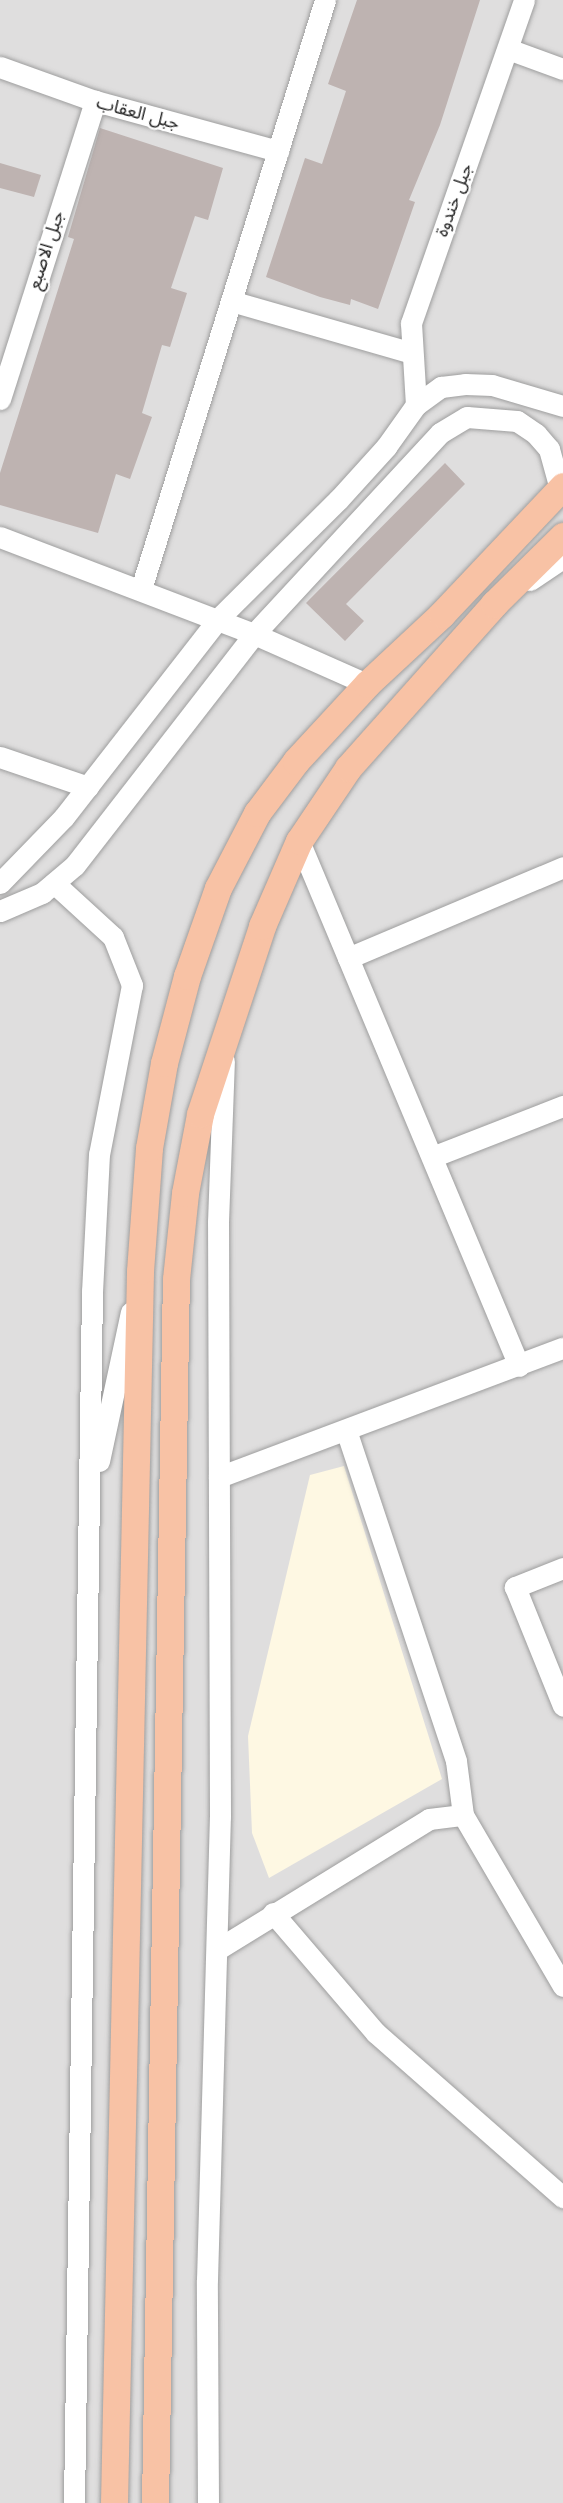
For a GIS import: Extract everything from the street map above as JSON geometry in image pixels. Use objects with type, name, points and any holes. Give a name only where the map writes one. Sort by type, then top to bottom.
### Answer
[{"type":"main road","points":[[114,2503],[140,1271],[149,1148],[164,1063],[187,976],[218,888],[257,813],[296,761],[367,684],[442,614],[562,488]]},
{"type":"main road","points":[[155,2502],[176,1279],[191,1159],[225,1033],[262,926],[299,841],[348,768],[494,604],[563,536]]},
{"type":"street","points":[[141,589],[326,0]]},
{"type":"street","name":"جبل خندوة","points":[[416,405],[411,323],[524,0]]},
{"type":"street","points":[[508,49],[563,69]]},
{"type":"street","name":"جبل العقاب","points":[[0,67],[95,101],[278,151]]},
{"type":"street","name":"جبل الاصبع","points":[[0,399],[8,340],[95,101]]},
{"type":"street","points":[[231,302],[412,354]]},
{"type":"street","points":[[0,883],[26,860],[88,787],[218,619],[338,500],[386,447],[416,405],[441,387],[465,384],[492,385],[563,406]]},
{"type":"street","points":[[0,911],[42,893],[75,865],[254,634],[440,433],[468,417],[517,421],[536,434],[549,449],[562,488]]},
{"type":"street","points":[[0,537],[218,619],[367,684]]},
{"type":"street","points":[[494,604],[563,558]]},
{"type":"street","points":[[0,757],[88,787]]},
{"type":"street","points":[[299,841],[519,1366]]},
{"type":"street","points":[[348,958],[563,867]]},
{"type":"street","points":[[54,883],[113,937],[132,986],[99,1155],[92,1291],[74,2503]]},
{"type":"street","points":[[206,2499],[207,2280],[218,1949],[218,1222],[225,1033]]},
{"type":"street","points":[[432,1157],[563,1106]]},
{"type":"street","points":[[89,1508],[140,1271]]},
{"type":"street","points":[[219,1477],[563,1348]]},
{"type":"street","points":[[346,1430],[456,1761],[463,1815],[563,1986]]},
{"type":"street","points":[[563,1568],[515,1587],[563,1706]]},
{"type":"street","points":[[218,1949],[429,1819],[463,1815]]},
{"type":"street","points":[[273,1914],[376,2033],[563,2197]]},
{"type":"shaded area","points":[[0,0],[563,0],[563,2503],[0,2503]]},
{"type":"shaded area","points":[[344,1466],[442,1779],[269,1878],[252,1833],[248,1736],[310,1475]]},
{"type":"building","points":[[357,0],[480,0],[440,125],[409,200],[415,202],[378,309],[351,299],[350,305],[320,297],[266,277],[305,158],[322,164],[346,91],[328,84]]},
{"type":"building","points":[[100,128],[223,168],[208,220],[195,216],[171,288],[187,293],[170,347],[162,345],[142,413],[152,417],[130,479],[116,474],[98,533],[0,505],[0,473],[74,239],[68,237]]},
{"type":"building","points":[[0,163],[41,175],[34,197],[0,188]]},
{"type":"building","points":[[445,463],[465,484],[346,604],[364,621],[345,641],[306,603]]}]
